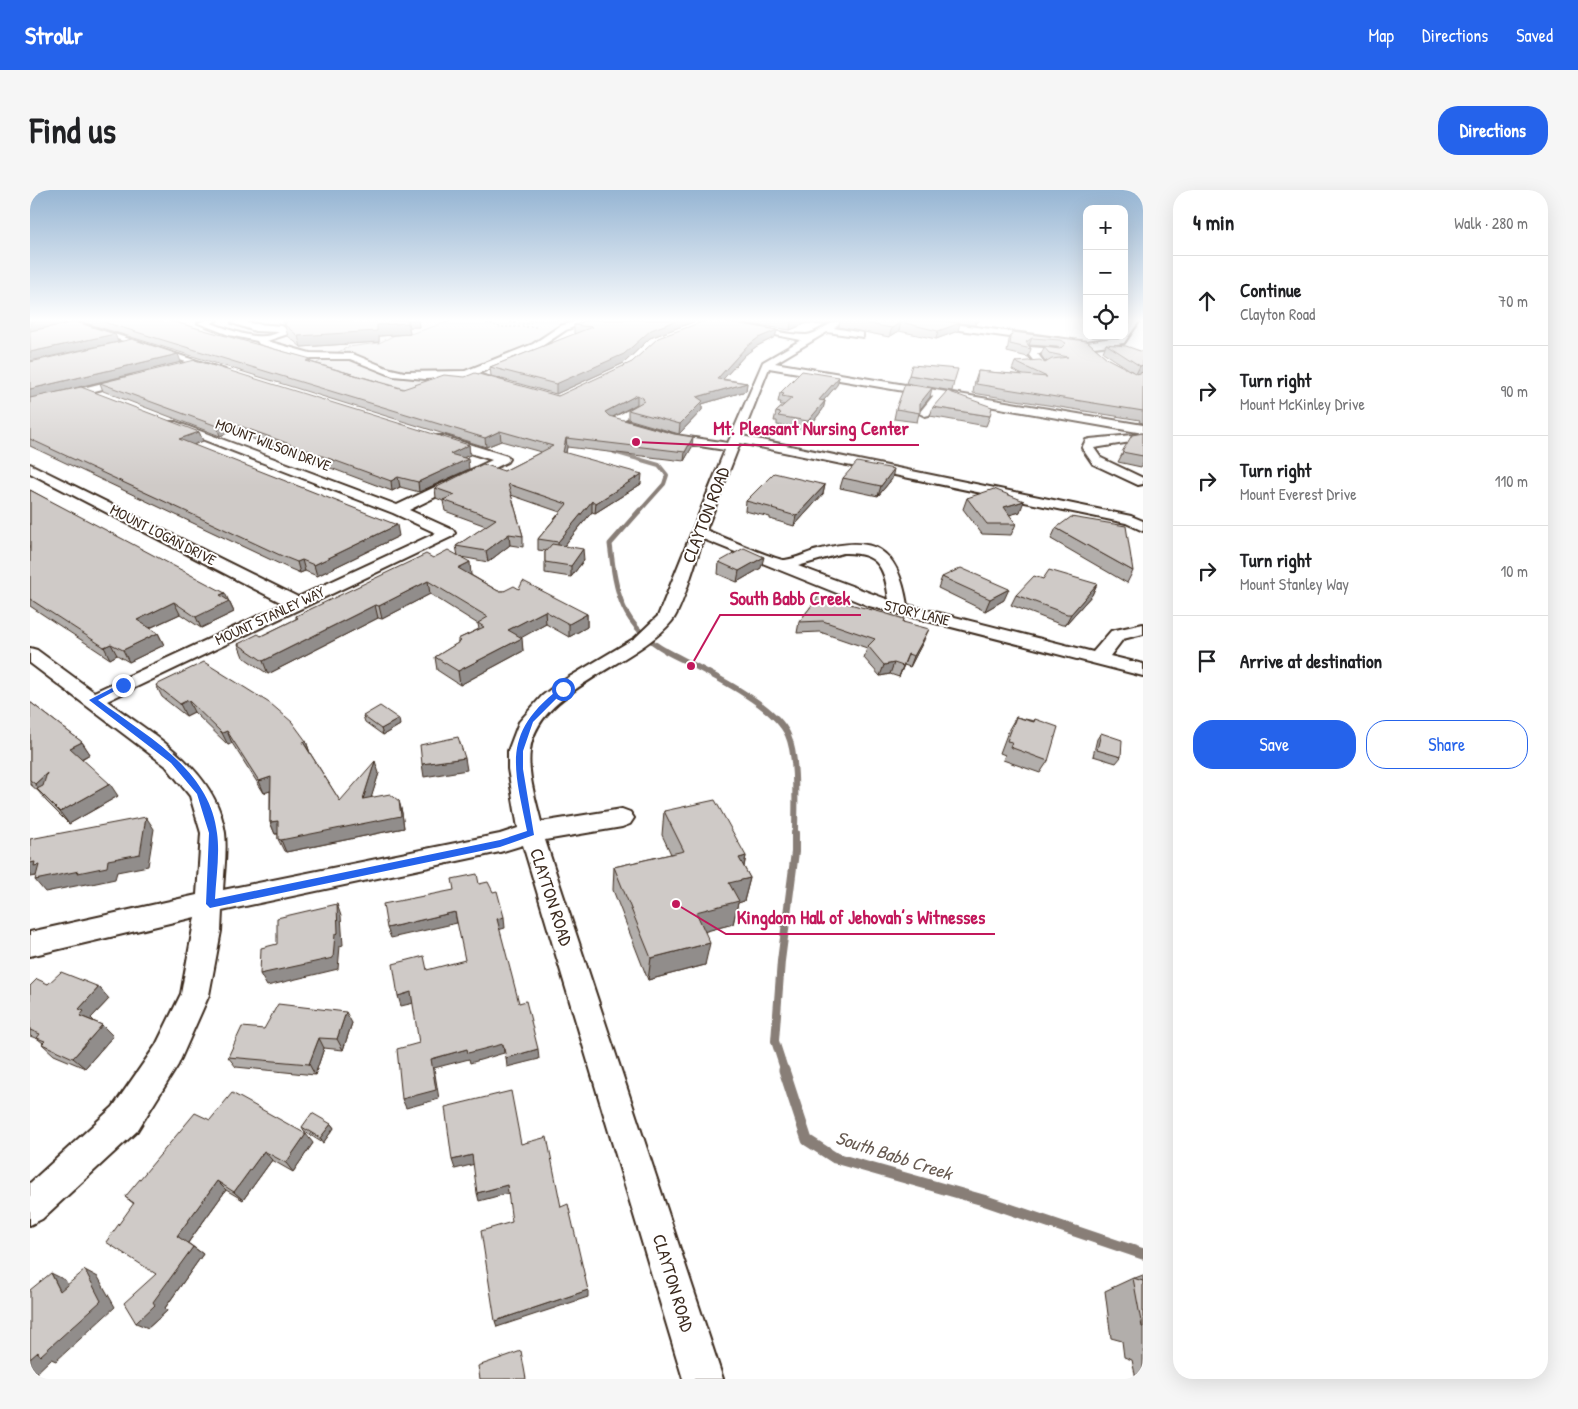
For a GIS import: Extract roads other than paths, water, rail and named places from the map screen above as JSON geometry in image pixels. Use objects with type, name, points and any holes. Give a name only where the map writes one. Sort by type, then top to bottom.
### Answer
[{"type":"street","points":[[415,375],[431,375]]},
{"type":"street","points":[[472,375],[512,387]]},
{"type":"street","name":"CLAYTON ROAD","points":[[703,1379],[531,833],[519,769],[519,751],[529,722],[549,700],[563,689],[648,636],[666,618],[733,442],[761,375]]},
{"type":"street","points":[[833,375],[1143,429]]},
{"type":"street","points":[[30,404],[142,377]]},
{"type":"street","points":[[85,390],[101,397]]},
{"type":"street","points":[[924,413],[940,394]]},
{"type":"street","points":[[636,409],[613,421],[674,438],[733,442],[1056,504],[1131,520],[1143,527]]},
{"type":"street","name":"MOUNT WILSON DRIVE","points":[[157,418],[398,510],[448,533]]},
{"type":"street","points":[[398,510],[503,459],[429,436]]},
{"type":"street","points":[[1138,481],[1097,461],[1088,448],[1090,443],[1143,436]]},
{"type":"street","name":"MOUNT LOGAN DRIVE","points":[[30,468],[296,603]]},
{"type":"street","name":"STORY LANE","points":[[698,532],[875,602],[1143,670]]},
{"type":"street","name":"MOUNT STANLEY WAY","points":[[93,700],[448,533]]},
{"type":"street","points":[[783,566],[836,548],[849,547],[875,553],[892,570],[898,584],[899,608]]},
{"type":"street","points":[[1098,658],[1117,635],[1143,629]]},
{"type":"street","points":[[30,654],[174,761],[201,793],[213,833],[208,931],[195,995],[167,1055],[125,1118],[30,1207]]},
{"type":"street","points":[[30,944],[210,904],[500,844],[531,833],[622,818]]},
{"type":"waterway","name":"South Babb Creek","points":[[614,452],[659,465],[667,475],[664,484],[639,512]]},
{"type":"waterway","name":"South Babb Creek","points":[[640,510],[610,544],[615,578],[624,607],[631,620],[652,642],[668,652]]},
{"type":"waterway","name":"South Babb Creek","points":[[666,651],[715,676],[768,710],[788,735],[791,745],[795,784],[795,852],[781,961],[775,1041],[785,1072]]},
{"type":"waterway","name":"South Babb Creek","points":[[784,1070],[807,1140],[835,1158],[983,1200],[1143,1254]]},
{"type":"place","name":"Mt. Pleasant Nursing Center","points":[[636,442]]},
{"type":"place","name":"South Babb Creek","points":[[691,666]]},
{"type":"place","name":"Kingdom Hall of Jehovah’s Witnesses","points":[[676,904]]}]
